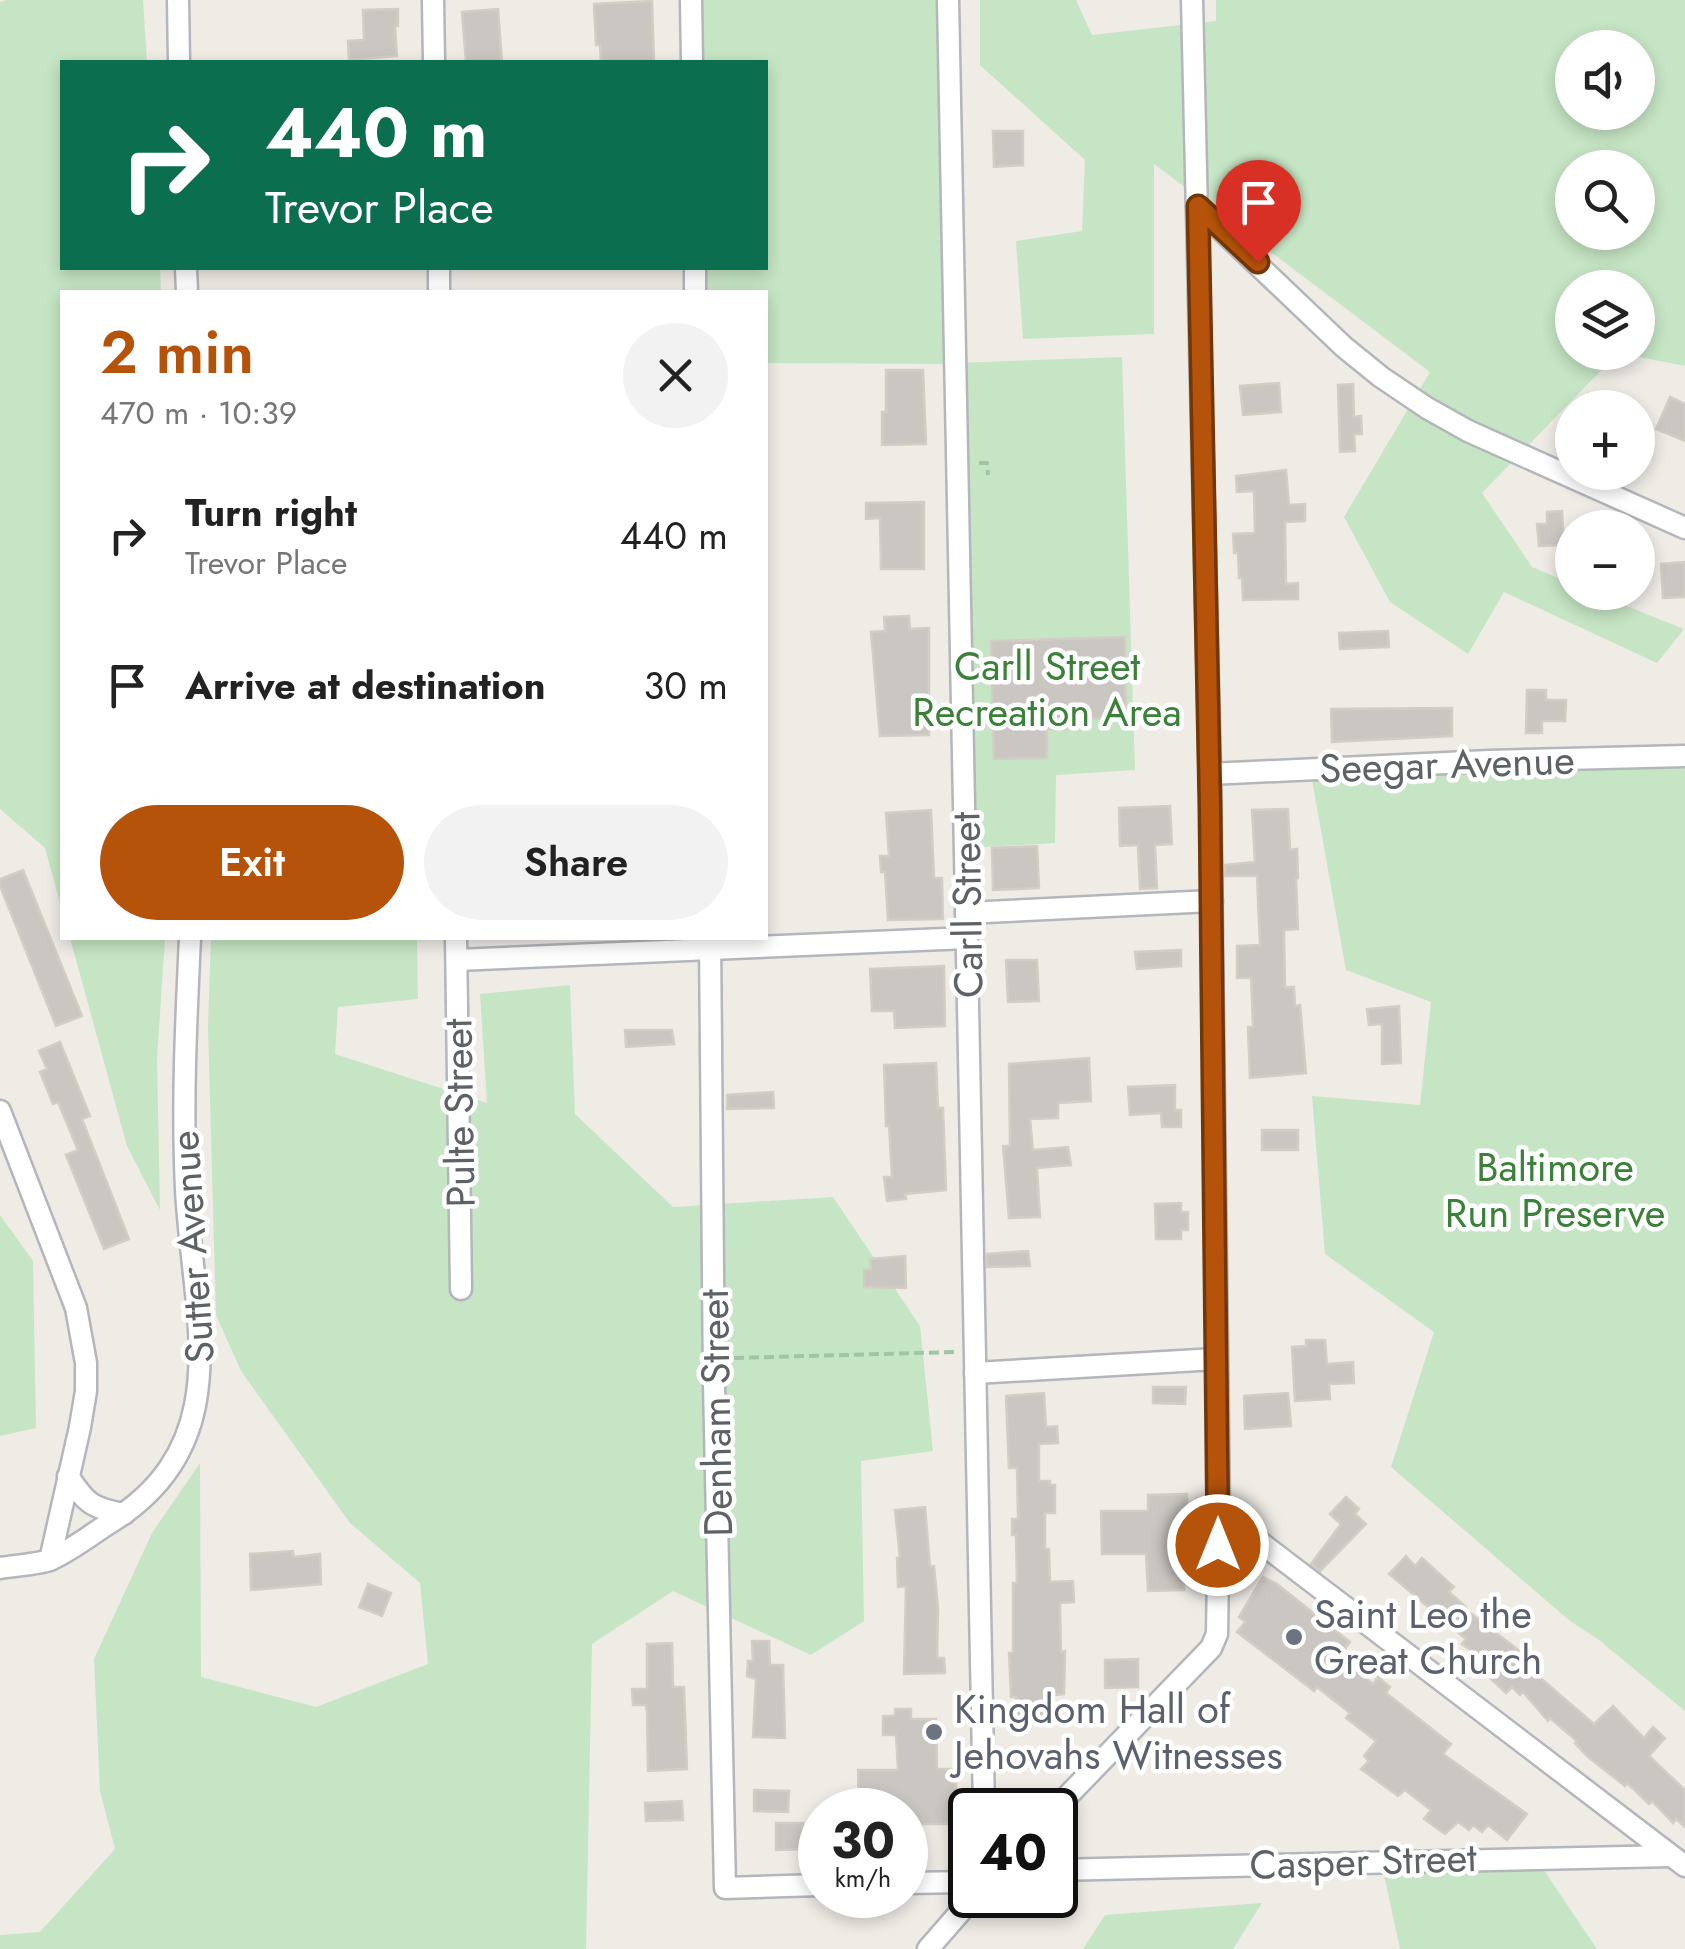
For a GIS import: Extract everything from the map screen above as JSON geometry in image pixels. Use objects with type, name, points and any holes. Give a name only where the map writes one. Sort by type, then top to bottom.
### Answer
[{"type":"street","points":[[178,0],[180,60]]},
{"type":"street","points":[[433,0],[434,60]]},
{"type":"street","points":[[691,0],[692,60]]},
{"type":"street","name":"Carll Street","points":[[948,0],[984,1788]]},
{"type":"street","points":[[1075,1788],[1211,1648],[1216,1634],[1219,1511],[1212,901],[1192,0]]},
{"type":"street","points":[[1198,206],[1380,377],[1468,431],[1685,528]]},
{"type":"street","name":"Seegar Avenue","points":[[1210,774],[1685,756]]},
{"type":"street","points":[[966,913],[1212,901]]},
{"type":"street","points":[[457,960],[710,943],[968,938]]},
{"type":"street","name":"Sutter Avenue","points":[[0,1568],[50,1560],[124,1514],[150,1493],[168,1471],[188,1433],[200,1392],[202,1343],[188,1234],[182,1120],[190,940]]},
{"type":"street","name":"Pulte Street","points":[[456,940],[460,1289]]},
{"type":"street","name":"Denham Street","points":[[710,943],[714,1359],[726,1888],[798,1886]]},
{"type":"street","points":[[0,1111],[83,1335],[86,1390],[50,1560]]},
{"type":"street","points":[[975,1374],[1216,1359]]},
{"type":"street","points":[[68,1476],[85,1501],[99,1509],[124,1514]]},
{"type":"street","points":[[1219,1511],[1678,1861]]},
{"type":"street","name":"Casper Street","points":[[1078,1870],[1678,1861]]},
{"type":"street","points":[[928,1949],[955,1918]]},
{"type":"path","points":[[974,463],[987,463],[988,475]]},
{"type":"path","points":[[714,1359],[974,1352]]},
{"type":"green space","points":[[143,0],[147,60],[60,60],[60,270],[160,270],[161,290],[60,290],[60,903],[45,848],[0,809],[0,2]]},
{"type":"green space","name":"Carll Street Recreation Area","points":[[691,0],[948,0],[956,363],[1122,357],[1135,770],[1056,775],[1055,843],[966,848],[956,364],[768,363],[768,290],[695,290],[695,270],[768,270],[768,60],[692,60]]},
{"type":"green space","points":[[980,0],[1076,0],[1092,35],[1216,21],[1216,0],[1685,0],[1685,366],[1655,360],[1655,270],[1555,270],[1555,370],[1601,370],[1582,390],[1555,390],[1555,418],[1482,493],[1532,567],[1555,577],[1555,610],[1636,610],[1684,629],[1657,663],[1504,592],[1468,654],[1390,602],[1344,517],[1430,372],[1154,164],[1154,334],[1023,339],[1016,241],[1082,231],[1085,160],[980,65]]},
{"type":"green space","name":"Baltimore Run Preserve","points":[[1685,756],[1685,1711],[1570,1621],[1391,1467],[1434,1332],[1325,1254],[1312,1096],[1420,1105],[1431,1002],[1346,970],[1310,769]]},
{"type":"green space","points":[[71,940],[165,940],[157,1059],[160,1210],[127,1146]]},
{"type":"green space","points":[[211,940],[417,940],[418,999],[338,1007],[335,1054],[487,1103],[480,994],[570,985],[575,1114],[673,1207],[833,1197],[920,1326],[933,1451],[861,1461],[864,1621],[811,1655],[673,1591],[592,1644],[586,1949],[0,1949],[0,1935],[40,1932],[115,1849],[100,1791],[94,1659],[152,1533],[200,1463],[201,1677],[316,1707],[428,1664],[420,1583],[350,1523],[241,1371],[216,1315],[208,1026]]},
{"type":"green space","points":[[0,1215],[33,1261],[36,1428],[0,1436]]},
{"type":"green space","points":[[1535,1857],[1597,1949],[1400,1949],[1381,1861]]},
{"type":"green space","points":[[1262,1903],[1233,1949],[1083,1949],[1105,1915]]},
{"type":"building","points":[[652,1],[654,60],[601,60],[600,45],[596,45],[594,4]]},
{"type":"building","points":[[398,9],[397,56],[349,60],[348,41],[364,40],[363,10]]},
{"type":"building","points":[[498,9],[502,60],[466,60],[462,12]]},
{"type":"building","points":[[993,131],[1023,131],[1023,165],[994,167]]},
{"type":"building","points":[[886,370],[923,370],[926,444],[882,445]]},
{"type":"building","points":[[1279,383],[1281,412],[1243,415],[1240,386]]},
{"type":"building","points":[[1353,384],[1354,417],[1361,416],[1362,434],[1354,434],[1355,451],[1340,452],[1338,385]]},
{"type":"building","points":[[1670,397],[1685,404],[1685,441],[1656,429]]},
{"type":"building","points":[[1286,470],[1289,505],[1305,504],[1305,521],[1285,522],[1286,584],[1298,583],[1298,599],[1243,600],[1233,534],[1255,533],[1254,491],[1237,492],[1236,476]]},
{"type":"building","points":[[924,502],[924,569],[881,569],[880,518],[866,519],[866,503]]},
{"type":"building","points":[[1555,511],[1555,545],[1539,546],[1537,524],[1547,524],[1547,512]]},
{"type":"building","points":[[1685,562],[1685,597],[1663,598],[1661,564]]},
{"type":"building","points":[[909,616],[910,629],[929,628],[929,735],[880,736],[871,632],[885,631],[884,617]]},
{"type":"building","points":[[1388,631],[1389,647],[1340,649],[1339,633]]},
{"type":"building","points":[[1125,637],[1126,718],[1073,719],[1074,729],[1047,729],[1047,758],[994,759],[991,641]]},
{"type":"building","points":[[1527,690],[1546,690],[1546,700],[1566,700],[1565,721],[1542,721],[1542,733],[1526,733]]},
{"type":"building","points":[[1452,708],[1452,736],[1332,742],[1331,709]]},
{"type":"building","points":[[1170,806],[1172,844],[1155,845],[1157,888],[1140,889],[1138,845],[1120,846],[1119,808]]},
{"type":"building","points":[[1288,809],[1290,850],[1297,849],[1298,929],[1284,930],[1285,987],[1294,987],[1295,1006],[1300,1005],[1306,1073],[1250,1078],[1251,978],[1237,978],[1237,946],[1260,945],[1257,876],[1225,876],[1225,865],[1255,862],[1252,810]]},
{"type":"building","points":[[931,810],[934,878],[942,878],[943,919],[888,920],[880,856],[889,856],[886,813]]},
{"type":"building","points":[[1037,846],[1039,888],[993,890],[992,848]]},
{"type":"building","points":[[23,870],[82,1016],[56,1026],[0,886],[0,879]]},
{"type":"building","points":[[1181,950],[1181,966],[1137,969],[1135,952]]},
{"type":"building","points":[[1006,960],[1037,960],[1039,1001],[1008,1002]]},
{"type":"building","points":[[944,966],[945,1026],[895,1028],[894,1011],[872,1011],[870,969]]},
{"type":"building","points":[[1399,1006],[1401,1063],[1382,1064],[1382,1024],[1369,1025],[1367,1009]]},
{"type":"building","points":[[625,1030],[672,1030],[674,1044],[626,1047]]},
{"type":"building","points":[[60,1042],[90,1116],[82,1119],[129,1239],[104,1249],[66,1155],[78,1150],[58,1102],[53,1104],[40,1072],[47,1069],[39,1051]]},
{"type":"building","points":[[1089,1058],[1091,1101],[1058,1103],[1058,1118],[1030,1119],[1033,1150],[1068,1147],[1071,1165],[1037,1168],[1040,1217],[1009,1218],[1003,1146],[1010,1146],[1009,1064]]},
{"type":"building","points":[[936,1063],[938,1108],[943,1108],[946,1190],[905,1194],[906,1199],[887,1201],[884,1177],[892,1177],[884,1065]]},
{"type":"building","points":[[1175,1085],[1175,1110],[1181,1110],[1181,1127],[1162,1127],[1161,1113],[1130,1115],[1128,1087]]},
{"type":"building","points":[[773,1092],[774,1108],[727,1109],[727,1095]]},
{"type":"building","points":[[1262,1130],[1298,1130],[1298,1150],[1262,1150]]},
{"type":"building","points":[[1181,1203],[1181,1212],[1188,1212],[1188,1230],[1181,1230],[1181,1239],[1156,1239],[1155,1204]]},
{"type":"building","points":[[1028,1251],[1030,1266],[987,1267],[987,1254]]},
{"type":"building","points":[[905,1256],[906,1288],[864,1287],[864,1270],[871,1270],[870,1259]]},
{"type":"building","points":[[1306,1340],[1325,1340],[1327,1364],[1353,1362],[1354,1383],[1329,1384],[1330,1399],[1295,1401],[1292,1347],[1306,1346]]},
{"type":"building","points":[[1153,1387],[1186,1387],[1185,1404],[1153,1403]]},
{"type":"building","points":[[1044,1393],[1046,1427],[1057,1426],[1058,1443],[1039,1444],[1039,1481],[1055,1485],[1055,1513],[1045,1513],[1045,1549],[1049,1549],[1050,1582],[1073,1581],[1074,1602],[1060,1603],[1064,1694],[1053,1695],[1053,1717],[1017,1718],[1016,1697],[1011,1697],[1009,1653],[1013,1653],[1013,1583],[1017,1583],[1012,1519],[1018,1519],[1017,1468],[1009,1468],[1006,1396]]},
{"type":"building","points":[[1288,1393],[1291,1426],[1245,1429],[1244,1396]]},
{"type":"building","points":[[1187,1494],[1184,1590],[1148,1591],[1146,1554],[1102,1554],[1101,1511],[1148,1511],[1148,1495]]},
{"type":"building","points":[[1346,1497],[1359,1509],[1355,1514],[1366,1524],[1320,1571],[1311,1564],[1341,1524],[1330,1514]]},
{"type":"building","points":[[925,1507],[938,1608],[937,1658],[944,1658],[945,1673],[904,1674],[906,1586],[898,1587],[900,1558],[895,1510]]},
{"type":"building","points":[[293,1551],[294,1557],[320,1554],[321,1584],[251,1590],[250,1554]]},
{"type":"building","points":[[1406,1556],[1415,1566],[1422,1558],[1454,1587],[1449,1592],[1465,1609],[1529,1658],[1542,1672],[1538,1676],[1594,1724],[1613,1706],[1644,1738],[1653,1727],[1665,1738],[1649,1756],[1685,1790],[1685,1827],[1676,1819],[1673,1823],[1652,1801],[1649,1804],[1627,1783],[1625,1786],[1587,1756],[1577,1741],[1550,1718],[1548,1721],[1523,1692],[1520,1695],[1512,1687],[1506,1693],[1491,1679],[1499,1671],[1462,1644],[1466,1639],[1389,1574]]},
{"type":"building","points":[[1263,1577],[1350,1642],[1339,1657],[1373,1684],[1378,1677],[1390,1687],[1386,1693],[1451,1744],[1443,1754],[1527,1814],[1507,1840],[1488,1825],[1482,1832],[1473,1825],[1469,1830],[1458,1822],[1445,1834],[1424,1819],[1431,1810],[1405,1790],[1398,1796],[1361,1769],[1369,1761],[1364,1756],[1376,1741],[1346,1718],[1350,1713],[1317,1687],[1314,1691],[1237,1632],[1245,1622],[1239,1617]]},
{"type":"building","points":[[368,1584],[391,1593],[382,1616],[359,1607]]},
{"type":"building","points":[[752,1641],[769,1641],[770,1665],[783,1665],[785,1738],[753,1737],[756,1679],[747,1676],[748,1661],[753,1661]]},
{"type":"building","points":[[672,1643],[673,1687],[684,1687],[687,1769],[648,1771],[646,1705],[633,1705],[632,1689],[647,1689],[647,1644]]},
{"type":"building","points":[[1138,1659],[1138,1687],[1105,1688],[1105,1660]]},
{"type":"building","points":[[895,1709],[911,1709],[911,1719],[936,1719],[937,1769],[956,1769],[956,1788],[948,1788],[948,1824],[928,1824],[928,1788],[858,1788],[858,1770],[898,1770],[896,1735],[883,1735],[883,1716],[895,1716]]},
{"type":"building","points":[[754,1790],[789,1791],[788,1812],[754,1811]]},
{"type":"building","points":[[682,1801],[683,1820],[646,1821],[645,1803]]},
{"type":"building","points":[[776,1823],[798,1823],[798,1849],[776,1850]]},
{"type":"place","name":"Saint Leo the Great Church","points":[[1294,1637]]},
{"type":"place","name":"Kingdom Hall of Jehovahs Witnesses","points":[[934,1732]]},
{"type":"route","points":[[1218,1545],[1210,806],[1198,206],[1258,262]]}]
